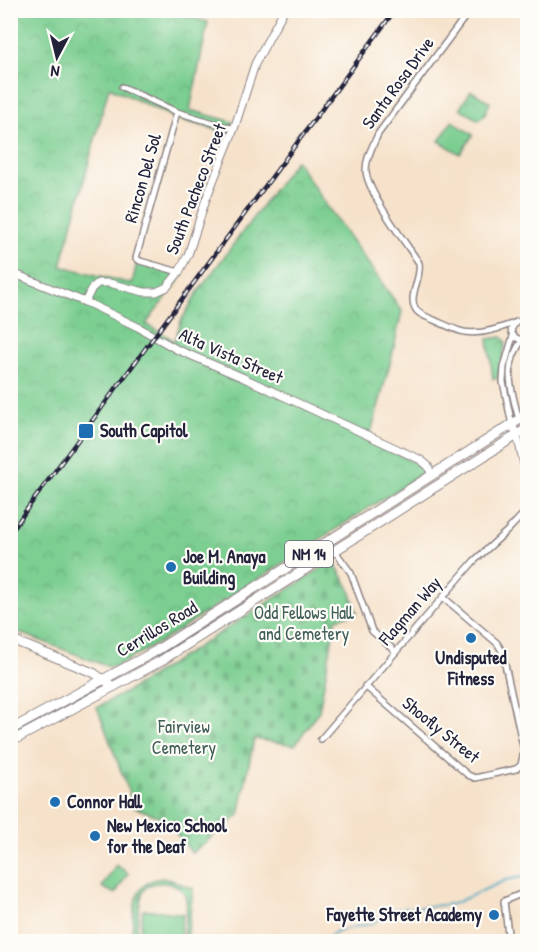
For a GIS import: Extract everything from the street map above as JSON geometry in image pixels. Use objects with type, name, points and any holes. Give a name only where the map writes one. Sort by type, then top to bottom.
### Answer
[{"type":"main road","name":"Cerrillos Road","points":[[10,730],[154,652],[520,420]]},
{"type":"main road","name":"Cerrillos Road","points":[[10,742],[159,662],[528,428]]},
{"type":"main road","points":[[10,639],[94,673],[114,687]]},
{"type":"street","name":"South Pacheco Street","points":[[85,302],[92,288],[98,283],[109,283],[144,292],[156,292],[167,286],[178,272],[188,255],[255,64],[284,10]]},
{"type":"street","name":"Santa Rosa Drive","points":[[470,10],[378,134],[369,154],[366,170],[371,189],[419,263],[420,269],[413,301],[414,308],[419,314],[461,332],[501,328]]},
{"type":"street","points":[[122,87],[177,112],[234,129]]},
{"type":"street","name":"Rincon Del Sol","points":[[177,112],[136,258],[178,272]]},
{"type":"street","name":"Alta Vista Street","points":[[10,272],[85,302],[138,327],[176,349],[421,460],[428,466],[432,476]]},
{"type":"street","points":[[516,322],[527,324],[525,314],[528,284]]},
{"type":"street","points":[[501,328],[516,322],[525,314]]},
{"type":"street","points":[[516,322],[504,367],[503,382],[520,420]]},
{"type":"street","points":[[501,328],[512,334],[526,337],[513,354],[509,370],[520,420],[517,435],[528,481]]},
{"type":"street","name":"Flagman Way","points":[[321,739],[471,564],[528,509]]},
{"type":"street","points":[[321,546],[334,550],[351,573],[372,631],[395,651]]},
{"type":"street","name":"Shoofly Street","points":[[365,686],[468,775],[475,778],[516,770],[521,765],[524,751],[502,651],[497,643],[443,597]]},
{"type":"street","points":[[509,942],[504,901],[528,891]]},
{"type":"green space","points":[[11,10],[165,10],[208,22],[190,110],[233,122],[229,133],[177,119],[109,87],[61,266],[132,284],[137,262],[183,275],[146,324],[175,341],[181,321],[198,292],[296,160],[402,311],[369,440],[421,466],[420,475],[160,642],[117,666],[109,667],[10,629]]},
{"type":"green space","points":[[471,91],[490,102],[484,116],[478,120],[460,108]]},
{"type":"green space","points":[[452,121],[473,135],[460,154],[439,141]]},
{"type":"green space","points":[[502,337],[506,342],[498,378],[493,379],[488,339]]},
{"type":"green space","name":"Fairview Cemetery","points":[[333,561],[349,587],[357,613],[336,619],[319,711],[295,745],[254,739],[239,815],[192,853],[165,819],[126,804],[130,795],[97,707],[128,691]]},
{"type":"green space","points":[[116,865],[128,873],[115,894],[102,887]]},
{"type":"green space","points":[[162,878],[193,888],[187,941],[182,941],[187,905],[182,890],[176,885],[160,883],[151,884],[144,890],[139,907],[136,941],[131,941],[134,911],[139,893],[151,881]]},
{"type":"green space","points":[[143,909],[183,914],[179,941],[139,941]]},
{"type":"waterway","points":[[324,942],[337,931],[373,923],[389,910],[453,904],[506,880],[528,876]]},
{"type":"railway","points":[[10,534],[395,10]]},
{"type":"place","name":"South Capitol","points":[[86,431]]},
{"type":"place","name":"Joe M. Anaya Building","points":[[171,567]]},
{"type":"place","name":"Undisputed Fitness","points":[[471,638]]},
{"type":"place","name":"Connor Hall","points":[[55,802]]},
{"type":"place","name":"New Mexico School for the Deaf","points":[[95,836]]},
{"type":"place","name":"Fayette Street Academy","points":[[494,915]]},
{"type":"park label","name":"Odd Fellows Hall and Cemetery","points":[[304,623]]}]
